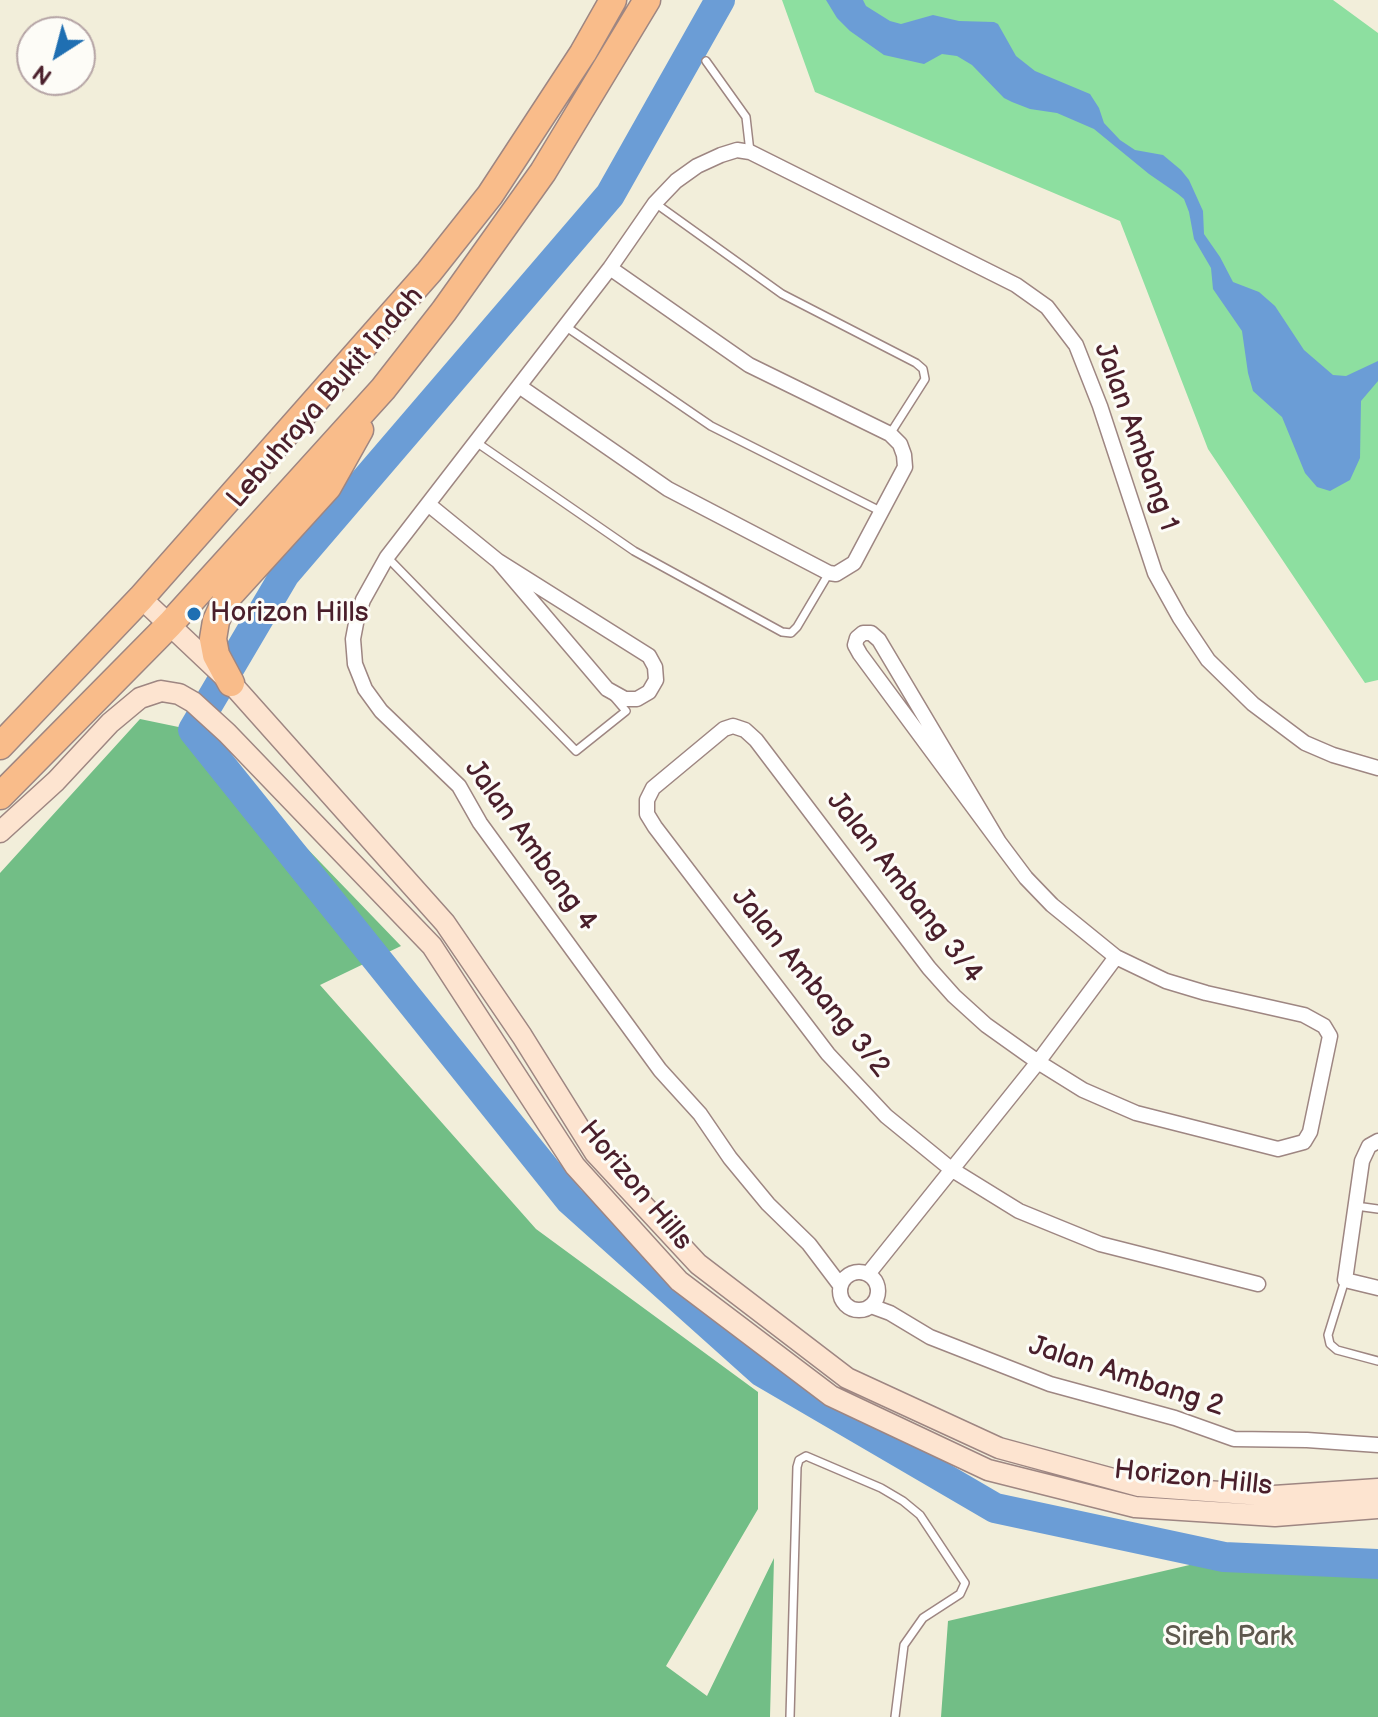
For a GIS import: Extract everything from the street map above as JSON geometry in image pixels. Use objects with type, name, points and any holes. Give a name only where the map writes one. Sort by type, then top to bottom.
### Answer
[{"type":"highway","name":"Lebuhraya Bukit Indah","points":[[0,746],[141,598],[429,272],[481,206],[583,53],[613,0]]},
{"type":"highway","name":"Lebuhraya Bukit Indah","points":[[0,796],[170,624],[383,389],[444,311],[543,172],[647,0]]},
{"type":"highway","points":[[231,683],[216,655],[213,639],[216,621],[226,599],[328,487],[383,389]]},
{"type":"street","name":"Jalan Ambang 4","points":[[750,152],[737,150],[697,166],[676,181],[655,203],[610,268],[387,557],[363,600],[353,639],[355,664],[365,689],[381,711],[459,786],[480,823],[660,1070],[700,1114],[730,1158],[768,1204],[809,1244],[840,1285]]},
{"type":"street","name":"Jalan Ambang 1","points":[[750,152],[1016,285],[1047,307],[1063,325],[1081,357],[1155,573],[1208,660],[1253,704],[1305,743],[1378,768]]},
{"type":"street","points":[[519,386],[668,489],[829,573],[836,574],[854,563],[905,467],[900,444],[890,434],[749,365],[610,268]]},
{"type":"street","points":[[428,504],[498,561],[649,656],[655,667],[656,680],[649,692],[637,699],[625,699],[607,689],[498,561]]},
{"type":"street","name":"Horizon Hills","points":[[141,598],[231,683],[445,923],[522,1036],[595,1153],[698,1264],[847,1378],[999,1448],[1139,1486],[1274,1496],[1378,1489]]},
{"type":"street","points":[[868,1274],[1038,1062],[1116,957],[1052,905],[1026,878],[999,842],[860,654],[855,645],[863,633],[871,633],[879,640],[999,842]]},
{"type":"street","name":"Horizon Hills","points":[[0,832],[56,781],[110,723],[140,698],[161,691],[179,694],[193,702],[227,733],[432,946],[575,1166],[679,1281],[831,1396],[988,1470],[1135,1507],[1275,1516],[1378,1508]]},
{"type":"street","name":"Jalan Ambang 3/2","points":[[745,730],[733,726],[724,729],[653,788],[647,800],[647,814],[837,1065],[886,1116],[951,1169],[1019,1211],[1100,1244],[1258,1284]]},
{"type":"street","name":"Jalan Ambang 3/4","points":[[745,730],[756,740],[929,968],[986,1025],[1083,1090],[1136,1113],[1278,1149],[1304,1142],[1310,1132],[1330,1036],[1324,1026],[1304,1015],[1166,981],[1116,957]]},
{"type":"street","points":[[1378,1141],[1369,1146],[1362,1161],[1345,1280],[1378,1288]]},
{"type":"street","points":[[851,1273],[868,1274],[874,1278],[879,1289],[878,1296],[871,1306],[860,1310],[848,1307],[841,1297],[840,1285],[851,1273]]},
{"type":"street","name":"Jalan Ambang 2","points":[[871,1306],[890,1313],[930,1337],[1050,1384],[1175,1418],[1234,1439],[1378,1445]]},
{"type":"lane","points":[[706,61],[746,117],[750,152]]},
{"type":"lane","points":[[655,203],[782,294],[923,369],[925,379],[890,434]]},
{"type":"lane","points":[[565,326],[711,426],[882,512]]},
{"type":"lane","points":[[476,442],[634,551],[782,632],[791,633],[797,627],[829,573]]},
{"type":"lane","points":[[387,557],[576,751],[626,711],[607,689]]},
{"type":"lane","points":[[1356,1206],[1378,1209]]},
{"type":"lane","points":[[1345,1280],[1328,1335],[1330,1344],[1337,1350],[1378,1361]]},
{"type":"lane","points":[[790,1717],[797,1467],[799,1460],[806,1456],[881,1488],[903,1501],[920,1515],[965,1583],[960,1594],[923,1618],[904,1645],[895,1717]]},
{"type":"green space","points":[[782,0],[1333,0],[1378,33],[1378,680],[1365,683],[1208,449],[1120,221],[815,92]]},
{"type":"green space","points":[[140,719],[193,730],[401,946],[320,985],[536,1229],[758,1392],[758,1509],[666,1666],[707,1696],[774,1558],[770,1717],[0,1717],[0,873]]},
{"type":"green space","name":"Sireh Park","points":[[1224,1557],[1378,1564],[1378,1717],[941,1717],[948,1621]]},
{"type":"water","points":[[826,0],[863,0],[866,6],[901,24],[933,15],[959,21],[994,22],[1016,56],[1035,71],[1090,94],[1104,123],[1120,140],[1135,150],[1163,155],[1181,170],[1203,211],[1204,234],[1233,282],[1259,292],[1275,306],[1304,350],[1333,375],[1346,376],[1378,361],[1378,381],[1361,401],[1360,458],[1350,480],[1330,491],[1317,487],[1305,473],[1282,417],[1253,391],[1242,331],[1213,289],[1211,268],[1194,239],[1184,199],[1094,129],[1057,113],[1030,109],[1004,98],[972,65],[957,56],[942,54],[924,64],[884,55],[850,31]]},
{"type":"waterway","points":[[720,0],[610,195],[285,574],[193,730],[570,1200],[762,1372],[995,1508],[1224,1557],[1378,1564]]},
{"type":"place","name":"Horizon Hills","points":[[194,614]]}]
